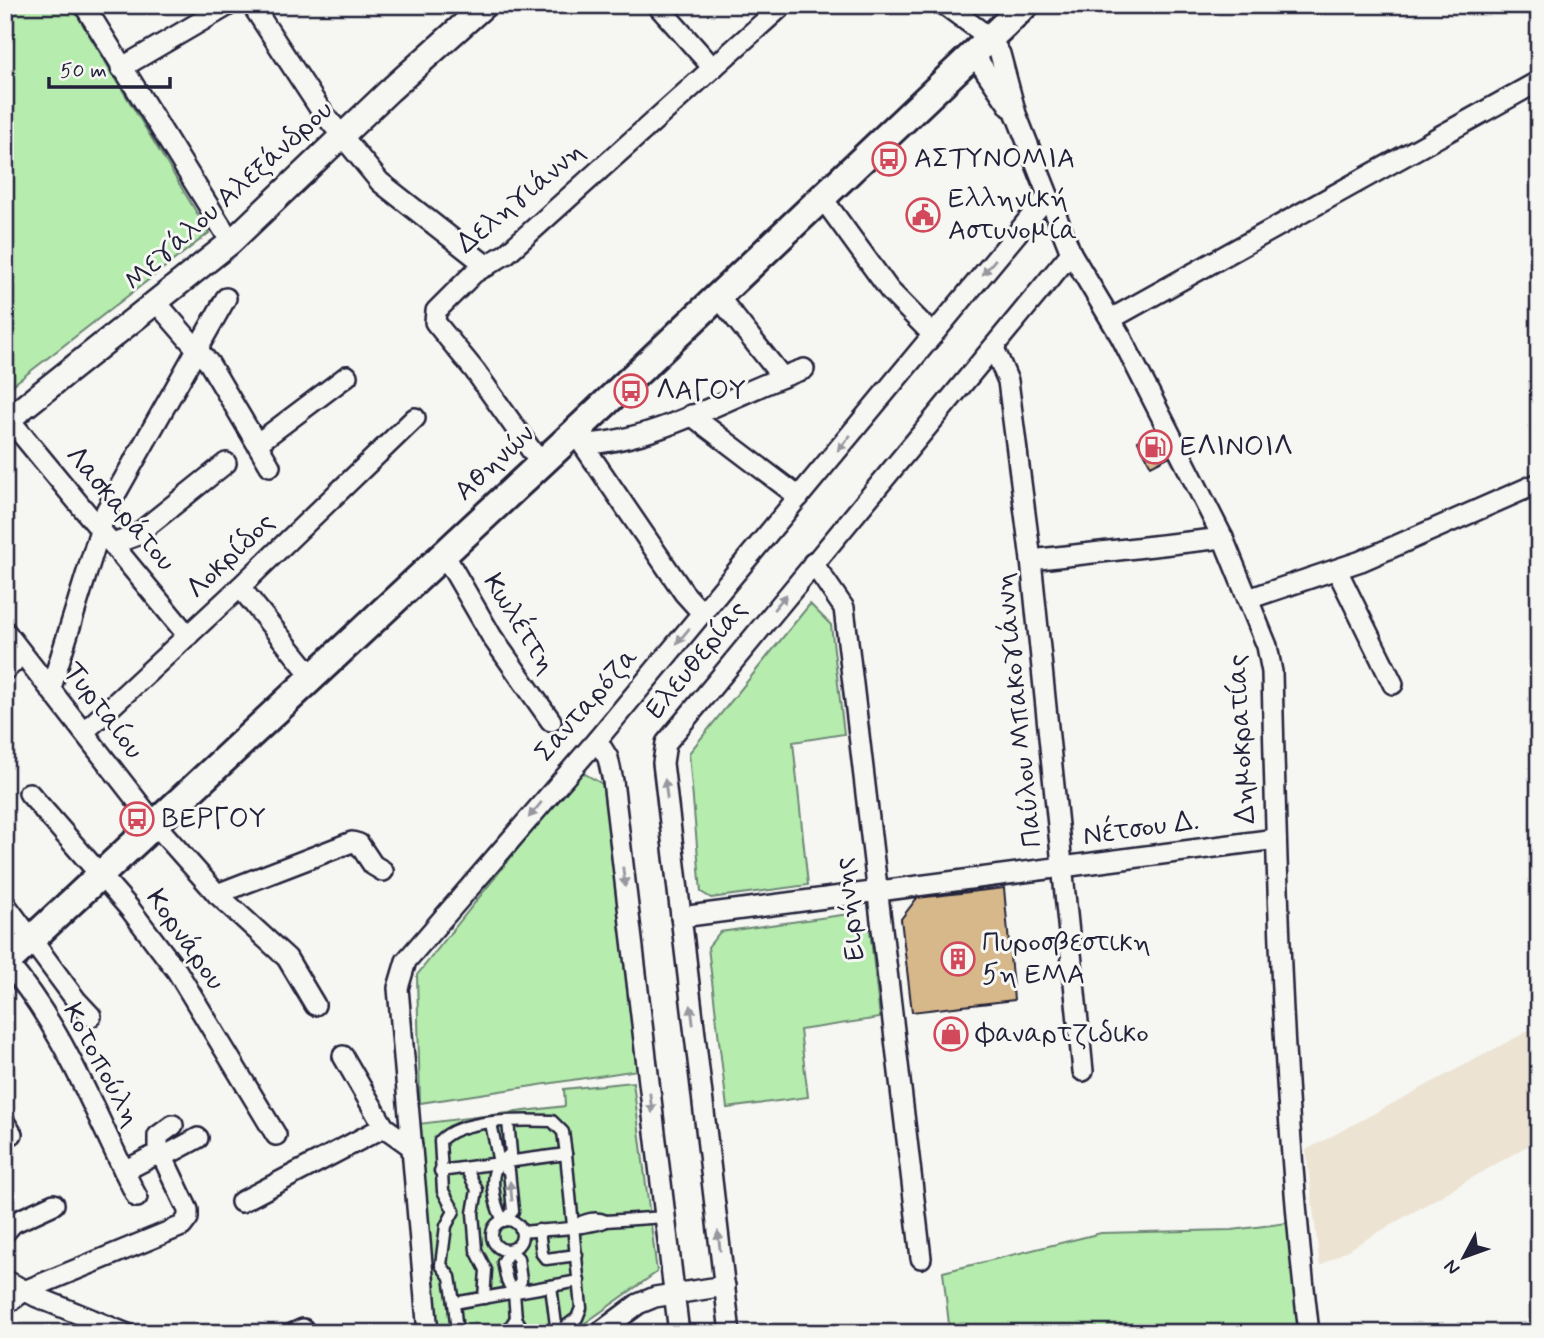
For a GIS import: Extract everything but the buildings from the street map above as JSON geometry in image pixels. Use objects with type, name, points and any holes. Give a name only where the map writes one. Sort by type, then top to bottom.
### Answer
[{"type":"main road","name":"Αθηνών","points":[[6,964],[541,464],[579,438],[717,295],[1024,5]]},
{"type":"street","points":[[84,5],[230,242]]},
{"type":"street","points":[[121,68],[229,5]]},
{"type":"street","points":[[252,5],[295,73],[341,137],[387,190],[487,266]]},
{"type":"street","points":[[657,5],[713,68]]},
{"type":"street","name":"Δεληγιάννη","points":[[541,464],[475,371],[435,322],[436,311],[469,277],[506,254],[783,5]]},
{"type":"street","points":[[945,5],[982,46]]},
{"type":"street","name":"Μεγάλου Αλεξάνδρου","points":[[7,421],[230,242],[473,9]]},
{"type":"street","name":"Δημοκρατίας","points":[[982,46],[1007,71],[1016,114],[1071,253],[1111,319],[1223,538],[1271,660],[1276,839],[1295,1215],[1309,1333]]},
{"type":"street","points":[[1111,319],[1539,81]]},
{"type":"street","points":[[821,196],[890,291],[933,335]]},
{"type":"street","name":"Σανταρόζα","points":[[428,1333],[398,988],[400,973],[406,961],[597,740],[1048,196]]},
{"type":"street","name":"Ελευθερίας","points":[[730,1333],[663,764],[666,743],[1071,253]]},
{"type":"street","points":[[717,295],[782,377]]},
{"type":"street","points":[[51,688],[100,528],[117,486],[226,298]]},
{"type":"street","points":[[157,303],[197,346],[270,466]]},
{"type":"street","name":"Παύλου Μπακογιάννη","points":[[994,348],[1008,380],[1031,560],[1083,1071]]},
{"type":"street","points":[[579,438],[612,441],[691,415],[804,369]]},
{"type":"street","points":[[258,443],[347,376]]},
{"type":"street","points":[[691,415],[799,497]]},
{"type":"street","name":"Λοκρίδος","points":[[78,734],[188,636],[415,418]]},
{"type":"street","name":"Λασκαράτου","points":[[7,421],[100,528],[188,636]]},
{"type":"street","points":[[579,438],[684,593],[702,613]]},
{"type":"street","points":[[113,544],[135,536],[226,463]]},
{"type":"street","points":[[1248,599],[1337,570],[1539,483]]},
{"type":"street","points":[[1031,560],[1223,538]]},
{"type":"street","name":"Κωλέττη","points":[[444,554],[492,637],[551,721]]},
{"type":"street","name":"Ειρήνης","points":[[813,563],[844,608],[921,1258]]},
{"type":"street","points":[[1337,570],[1393,684]]},
{"type":"street","points":[[240,587],[312,676]]},
{"type":"street","name":"Τυρταίου","points":[[5,631],[51,688],[78,734],[217,894],[278,949],[315,1005]]},
{"type":"street","points":[[37,670],[45,694],[78,734]]},
{"type":"street","points":[[597,740],[608,758],[613,781],[679,1333]]},
{"type":"street","name":"Κορνάρου","points":[[29,793],[101,876],[177,971],[276,1135]]},
{"type":"street","name":"Νέτσου Δ.","points":[[681,917],[1276,839]]},
{"type":"street","points":[[217,894],[352,842],[359,844],[373,865],[383,871]]},
{"type":"street","points":[[5,904],[91,1016]]},
{"type":"street","name":"Κοτοπούλη","points":[[6,964],[22,981],[52,1028],[137,1198]]},
{"type":"street","points":[[343,1056],[384,1127],[412,1147]]},
{"type":"street","points":[[5,1305],[24,1291],[182,1226],[188,1218],[188,1210],[160,1156],[158,1136],[173,1125]]},
{"type":"street","points":[[241,1202],[384,1127]]},
{"type":"street","points":[[124,1171],[198,1138]]},
{"type":"street","points":[[5,1232],[13,1223],[54,1204]]},
{"type":"street","points":[[5,1280],[24,1291],[125,1333]]},
{"type":"street","points":[[598,1333],[638,1304],[674,1294],[725,1286]]},
{"type":"lane","points":[[508,1121],[511,1153],[499,1163],[494,1172],[497,1212],[523,1232]]},
{"type":"lane","points":[[457,1333],[450,1277],[441,1265],[446,1226],[454,1211],[443,1192],[440,1141],[454,1129],[508,1121],[552,1121],[563,1132],[575,1226],[581,1308],[577,1318],[557,1333],[551,1286]]},
{"type":"lane","points":[[477,1236],[492,1233],[513,1211],[509,1171],[499,1163],[491,1123]]},
{"type":"lane","points":[[440,1171],[566,1154]]},
{"type":"lane","points":[[466,1168],[477,1189],[473,1213],[477,1236],[476,1250],[486,1270],[484,1298]]},
{"type":"lane","points":[[523,1232],[575,1226],[583,1220],[600,1218],[606,1221],[665,1217]]},
{"type":"lane","points":[[539,1230],[545,1259],[577,1255]]},
{"type":"lane","points":[[523,1232],[520,1243],[510,1250],[503,1262],[507,1281],[514,1293],[516,1318],[525,1333]]},
{"type":"lane","points":[[492,1233],[498,1246],[510,1250],[518,1258],[521,1281],[514,1293]]},
{"type":"lane","points":[[454,1303],[579,1282]]},
{"type":"lane","points":[[511,1333],[510,1327],[516,1318]]},
{"type":"shaded area","points":[[1539,1025],[1539,1139],[1320,1266],[1306,1150]]},
{"type":"green space","points":[[5,5],[71,5],[209,233],[5,391]]},
{"type":"green space","points":[[810,604],[831,625],[844,734],[793,742],[808,885],[711,898],[701,892],[689,753]]},
{"type":"green space","points":[[580,771],[604,785],[638,1070],[420,1103],[417,975]]},
{"type":"green space","points":[[849,914],[870,930],[880,1018],[800,1030],[808,1097],[727,1108],[708,947],[720,932]]},
{"type":"green space","points":[[633,1082],[657,1272],[571,1333],[437,1333],[418,1124],[565,1106],[564,1089]]},
{"type":"green space","points":[[1287,1223],[1300,1333],[950,1333],[943,1272],[1101,1233],[1232,1230]]},
{"type":"place","name":"ΑΣΤΥΝΟΜΙΑ","points":[[889,159]]},
{"type":"place","name":"Ελληνική Αστυνομία","points":[[923,215]]},
{"type":"place","name":"ΛΑΓΟΥ","points":[[631,391]]},
{"type":"place","name":"ΕΛΙΝΟΙΛ","points":[[1155,447]]},
{"type":"place","name":"ΒΕΡΓΟΥ","points":[[137,819]]},
{"type":"place","name":"Πυροσβεστικη 5η ΕΜΑ","points":[[958,959]]},
{"type":"place","name":"Φαναρτζιδικο","points":[[951,1034]]}]
